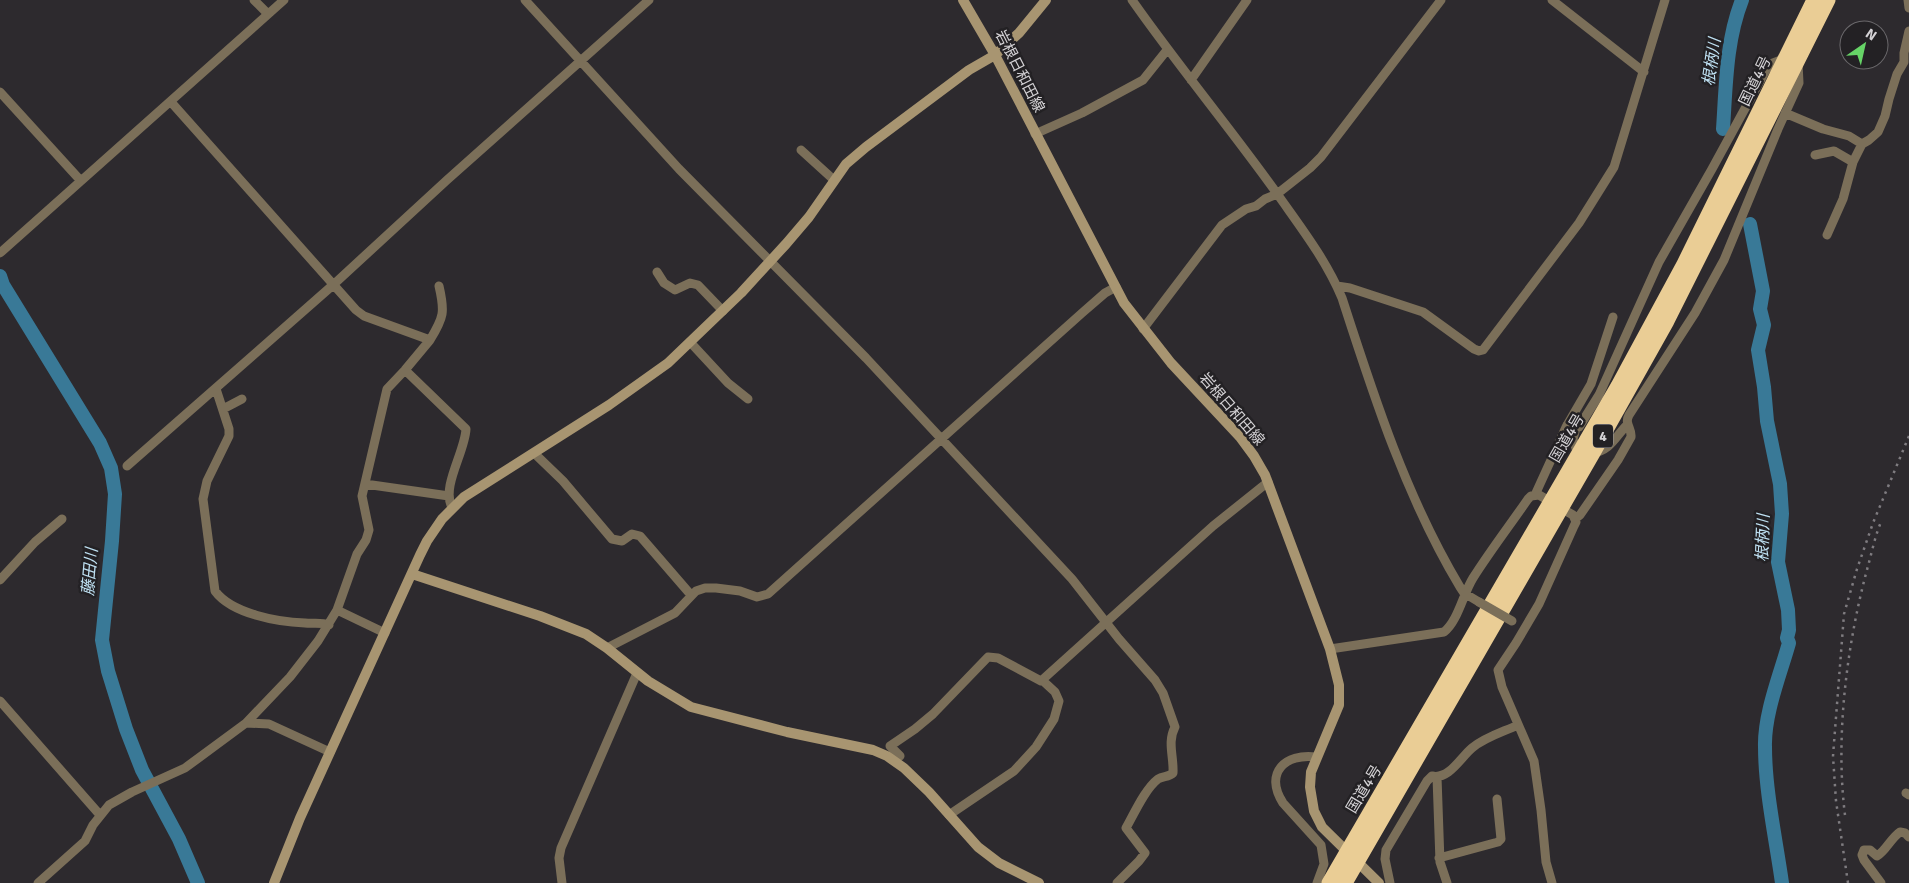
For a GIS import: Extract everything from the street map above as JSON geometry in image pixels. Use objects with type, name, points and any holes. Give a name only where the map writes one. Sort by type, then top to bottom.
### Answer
[{"type":"highway","name":"国道4号","points":[[1329,883],[1352,857],[1556,505],[1593,453],[1694,270],[1792,60],[1814,0]]},
{"type":"highway","name":"国道4号","points":[[1556,505],[1578,456],[1684,264],[1792,60],[1828,0]]},
{"type":"highway","name":"国道4号","points":[[1345,883],[1352,857]]},
{"type":"street","points":[[254,0],[268,14]]},
{"type":"street","points":[[0,253],[284,0]]},
{"type":"street","points":[[525,0],[679,169],[866,358],[942,438],[1072,579],[1119,640],[1155,680],[1163,693],[1174,727],[1170,737],[1174,765],[1173,774],[1158,779],[1142,799],[1126,828],[1145,853],[1117,883]]},
{"type":"street","points":[[127,466],[333,285],[648,0]]},
{"type":"street","name":"岩根日和田線","points":[[963,0],[995,54],[1124,303],[1171,362],[1240,436],[1254,456],[1268,482],[1330,649],[1338,678],[1339,700],[1332,723],[1310,772],[1310,787],[1314,811],[1322,827],[1379,883]]},
{"type":"street","points":[[274,883],[330,752],[427,541],[452,507],[476,489],[617,399],[668,362],[723,311],[770,262],[809,217],[846,164],[969,70],[995,54],[1020,32],[1046,0]]},
{"type":"street","points":[[1132,0],[1167,50],[1277,194],[1323,260],[1337,286],[1406,479],[1435,543],[1464,593],[1524,630]]},
{"type":"street","points":[[1191,80],[1247,0]]},
{"type":"street","points":[[1143,329],[1222,225],[1246,209],[1256,206],[1264,199],[1277,194],[1321,157],[1441,0]]},
{"type":"street","points":[[1552,0],[1644,72]]},
{"type":"street","points":[[1337,286],[1350,288],[1417,309],[1474,349],[1483,350],[1579,223],[1605,184],[1618,158],[1665,0]]},
{"type":"street","points":[[1908,0],[1909,8]]},
{"type":"street","points":[[1827,235],[1843,199],[1853,162],[1862,144],[1878,132],[1885,116],[1897,74],[1904,62],[1909,31]]},
{"type":"street","points":[[1035,134],[1082,113],[1143,80],[1167,50]]},
{"type":"street","points":[[1572,426],[1579,427],[1599,395],[1656,268],[1766,70],[1773,63],[1792,60],[1800,83],[1720,268],[1686,328],[1629,415],[1627,425],[1610,446],[1602,452],[1593,453]]},
{"type":"street","points":[[0,92],[81,180]]},
{"type":"street","points":[[171,102],[333,285],[364,316],[430,340]]},
{"type":"street","points":[[1786,113],[1849,136],[1862,144]]},
{"type":"street","points":[[801,150],[834,180]]},
{"type":"street","points":[[1815,155],[1834,150],[1853,162]]},
{"type":"street","points":[[657,272],[664,283],[676,290],[690,283],[698,285],[723,311]]},
{"type":"street","points":[[38,883],[85,841],[100,815],[110,805],[132,792],[185,768],[246,723],[290,677],[329,625],[338,610],[357,554],[368,535],[369,530],[362,501],[387,389],[430,340],[442,319],[444,306],[440,286]]},
{"type":"street","points":[[606,648],[675,613],[691,595],[705,588],[740,591],[757,597],[768,594],[1082,313],[1116,287]]},
{"type":"street","points":[[1330,649],[1444,632],[1452,622],[1464,593],[1528,499],[1534,495],[1572,426],[1591,384],[1613,317]]},
{"type":"street","points":[[690,342],[728,383],[748,399]]},
{"type":"street","points":[[405,370],[466,429],[464,443],[450,484],[449,496],[452,507]]},
{"type":"street","points":[[216,389],[229,429],[229,436],[207,481],[203,499],[215,591],[224,601],[258,615],[329,625]]},
{"type":"street","points":[[223,409],[242,399]]},
{"type":"street","points":[[1549,882],[1534,761],[1502,687],[1498,670],[1539,604],[1574,526],[1575,519],[1580,515],[1618,460],[1631,437],[1632,433],[1627,425]]},
{"type":"street","points":[[1572,426],[1573,439],[1578,456]]},
{"type":"street","points":[[534,452],[563,481],[612,539],[622,541],[632,534],[640,536],[691,595]]},
{"type":"street","points":[[893,760],[900,756],[890,746],[933,714],[988,657],[998,658],[1038,681],[1042,680],[1213,526],[1268,482]]},
{"type":"street","points":[[365,484],[449,496]]},
{"type":"street","points":[[1534,495],[1539,495],[1575,519]]},
{"type":"street","points":[[0,580],[35,542],[62,518]]},
{"type":"street","points":[[412,574],[565,625],[586,634],[665,692],[703,712],[873,750],[893,760],[929,792],[978,847],[990,856],[1039,883]]},
{"type":"street","points":[[338,610],[385,633]]},
{"type":"street","points":[[562,883],[559,858],[561,848],[637,673]]},
{"type":"street","points":[[949,815],[1014,771],[1036,747],[1054,719],[1059,701],[1055,692],[1042,680]]},
{"type":"street","points":[[0,701],[100,815]]},
{"type":"street","points":[[246,723],[270,724],[330,752]]},
{"type":"street","points":[[1390,883],[1385,859],[1386,850],[1390,840],[1424,785],[1432,776],[1444,775],[1477,744],[1518,725]]},
{"type":"street","points":[[1316,756],[1298,756],[1285,763],[1276,775],[1275,785],[1283,803],[1321,845],[1324,864],[1316,883]]},
{"type":"street","points":[[1437,777],[1439,858],[1447,883]]},
{"type":"street","points":[[1439,858],[1498,842],[1501,839],[1497,799]]},
{"type":"street","points":[[1882,883],[1864,860],[1862,854],[1864,850],[1870,850],[1877,856],[1892,837],[1900,832],[1905,833],[1909,837]]},
{"type":"waterway","name":"根柄川","points":[[1723,129],[1730,47],[1742,0]]},
{"type":"waterway","name":"根柄川","points":[[1750,224],[1763,291],[1760,309],[1764,325],[1758,350],[1767,421],[1780,484],[1782,514],[1778,562],[1788,610],[1789,630],[1787,638],[1789,643],[1777,681],[1765,734],[1765,763],[1782,883]]},
{"type":"waterway","name":"藤田川","points":[[0,276],[3,285],[100,443],[111,468],[115,494],[102,640],[108,671],[126,729],[142,770],[179,839],[198,883]]},
{"type":"railway","points":[[1848,883],[1836,801],[1833,756],[1844,614],[1873,523],[1909,436]]},
{"type":"railway","points":[[1845,815],[1841,754],[1845,690],[1854,626],[1875,538],[1881,522]]}]
